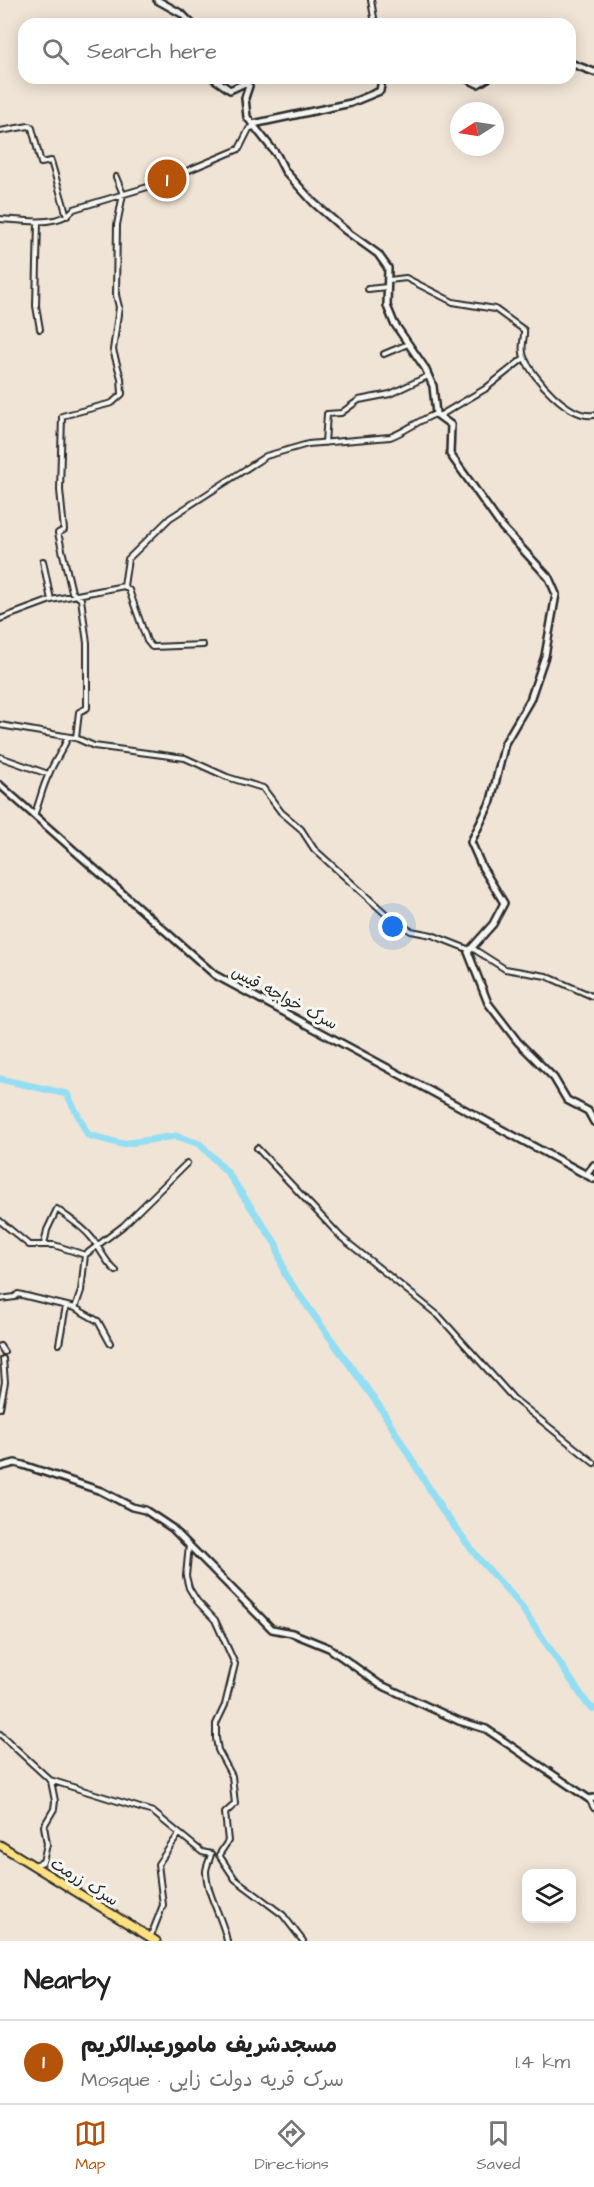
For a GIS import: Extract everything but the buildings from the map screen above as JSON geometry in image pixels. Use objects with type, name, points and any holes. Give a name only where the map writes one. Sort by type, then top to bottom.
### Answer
[{"type":"highway","name":"سرک زرمت","points":[[0,1845],[153,1940]]},
{"type":"street","points":[[157,0],[186,18]]},
{"type":"street","points":[[371,0],[374,18]]},
{"type":"street","points":[[576,65],[594,72]]},
{"type":"street","points":[[222,84],[230,90],[243,84]]},
{"type":"street","points":[[246,84],[249,86],[245,105],[247,117],[277,155],[285,171],[346,231],[378,254],[388,268],[389,312],[428,375],[433,386],[437,415],[451,425],[450,454],[502,527],[549,578],[556,594],[545,656],[530,700],[505,743],[491,801],[471,842],[482,867],[504,903],[493,924],[468,952],[488,1003],[518,1042],[554,1078],[567,1100],[588,1112],[594,1122]]},
{"type":"street","points":[[0,219],[38,222],[68,217],[74,209],[152,186],[239,149],[249,129],[254,125],[351,103],[380,91],[382,84]]},
{"type":"street","points":[[0,131],[29,126],[32,128],[41,163],[51,161],[68,217]]},
{"type":"street","points":[[76,738],[79,712],[87,708],[88,663],[86,620],[81,599],[72,592],[58,533],[64,530],[60,490],[62,416],[112,403],[122,394],[121,378],[113,350],[119,307],[116,295],[117,225],[123,194],[116,177]]},
{"type":"street","points":[[38,222],[36,306],[40,328]]},
{"type":"street","points":[[368,289],[406,278],[453,302],[491,308],[505,315],[524,330],[521,341],[525,358],[558,401],[581,415],[594,416]]},
{"type":"street","points":[[384,354],[409,343]]},
{"type":"street","points":[[124,586],[128,559],[170,519],[266,456],[308,444],[390,437],[402,433],[419,419],[437,415],[485,389],[525,358]]},
{"type":"street","points":[[325,443],[327,414],[342,413],[359,400],[390,394],[428,375]]},
{"type":"street","points":[[43,561],[51,600]]},
{"type":"street","points":[[0,619],[51,600],[124,586]]},
{"type":"street","points":[[124,586],[129,590],[147,641],[152,647],[203,645]]},
{"type":"street","points":[[0,725],[67,739],[76,738],[94,746],[185,758],[227,777],[263,788],[281,812],[301,829],[314,849],[388,916],[411,931],[432,935],[471,949],[505,969],[546,976],[594,997]]},
{"type":"street","points":[[33,815],[43,797],[48,774],[59,759],[67,739]]},
{"type":"street","points":[[0,757],[48,774]]},
{"type":"street","name":"سرک خواجه قیس","points":[[0,785],[215,975],[594,1179]]},
{"type":"street","points":[[258,1148],[333,1229],[439,1316],[513,1398],[594,1463]]},
{"type":"street","points":[[75,1308],[81,1291],[85,1255],[123,1226],[187,1163]]},
{"type":"street","points":[[586,1175],[594,1165]]},
{"type":"street","points":[[44,1245],[46,1230],[57,1209],[75,1220],[91,1237],[95,1246],[116,1271]]},
{"type":"street","points":[[0,1221],[29,1245],[54,1245],[85,1255]]},
{"type":"street","points":[[0,1299],[15,1297],[18,1294],[75,1308],[98,1321],[110,1343]]},
{"type":"street","points":[[59,1344],[66,1306]]},
{"type":"street","points":[[0,1346],[4,1352]]},
{"type":"street","points":[[0,1408],[5,1382],[3,1359]]},
{"type":"street","points":[[0,1467],[15,1463],[24,1465],[100,1491],[132,1507],[145,1510],[172,1528],[272,1629],[292,1633],[329,1648],[379,1684],[459,1721],[486,1729],[592,1799],[594,1808]]},
{"type":"street","points":[[189,1545],[186,1576],[189,1588],[197,1601],[215,1620],[227,1643],[228,1655],[235,1664],[225,1705],[216,1724],[218,1750],[232,1776],[235,1804],[225,1813],[228,1841],[219,1856]]},
{"type":"street","points":[[0,1734],[53,1781],[153,1812],[202,1852],[219,1856]]},
{"type":"street","points":[[33,1865],[43,1862],[46,1844],[44,1826],[54,1809],[53,1781]]},
{"type":"street","points":[[153,1940],[163,1905],[158,1864],[178,1834]]},
{"type":"street","points":[[212,1856],[206,1871],[214,1901],[225,1928],[227,1941]]},
{"type":"street","points":[[219,1856],[235,1879],[283,1915],[303,1941]]},
{"type":"waterway","points":[[0,1079],[67,1094],[88,1135],[122,1144],[176,1136],[200,1144],[227,1172],[276,1244],[285,1275],[382,1410],[442,1510],[479,1559],[518,1602],[588,1705],[594,1709]]},
{"type":"place","name":"مسجدشریف مامورعبدالکریم","points":[[167,179]]}]
